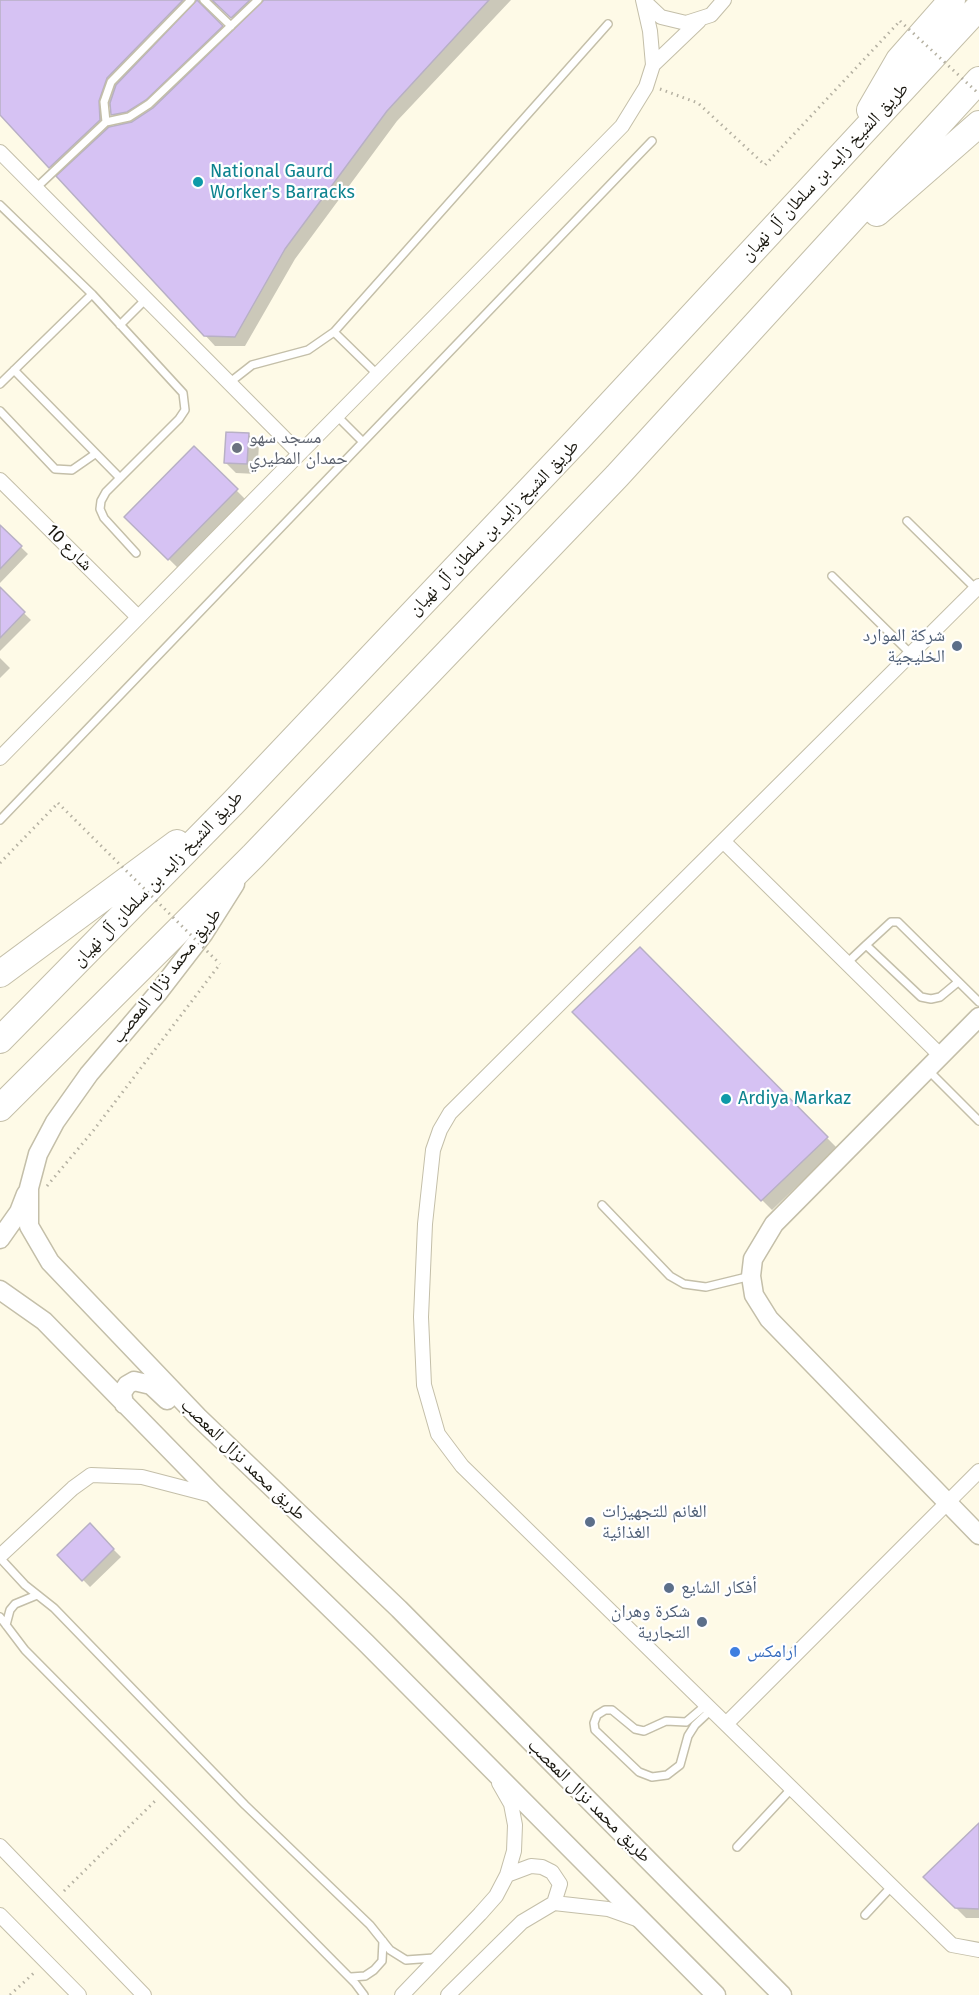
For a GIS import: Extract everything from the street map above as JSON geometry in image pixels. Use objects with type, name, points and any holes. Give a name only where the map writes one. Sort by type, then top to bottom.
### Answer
[{"type":"highway","points":[[899,60],[907,36],[932,0]]},
{"type":"highway","points":[[859,135],[876,96],[899,60],[952,0]]},
{"type":"highway","name":"طريق الشيخ زايد بن سلطان آل نهيان","points":[[0,1040],[232,802],[578,440],[979,7]]},
{"type":"highway","points":[[0,1108],[253,856],[608,485],[789,291],[979,80]]},
{"type":"highway","points":[[789,291],[979,124]]},
{"type":"highway","points":[[0,974],[232,802]]},
{"type":"street","points":[[644,0],[661,17],[673,22],[699,21]]},
{"type":"street","points":[[0,758],[137,616],[622,126],[646,87],[653,65],[644,0]]},
{"type":"street","points":[[653,65],[699,21],[711,15],[724,0]]},
{"type":"street","points":[[0,152],[298,453]]},
{"type":"street","name":"شارع 10","points":[[0,480],[137,616]]},
{"type":"street","points":[[978,588],[450,1113],[440,1130],[433,1150],[425,1224],[421,1317],[424,1385],[438,1434],[462,1466],[952,1945],[979,1950]]},
{"type":"street","points":[[723,841],[940,1055]]},
{"type":"street","name":"طريق محمد نزال المعصب","points":[[253,856],[204,933],[89,1074],[55,1122],[38,1154],[29,1188],[29,1226],[50,1262],[96,1312],[283,1500],[399,1609],[782,1995]]},
{"type":"street","points":[[979,1017],[774,1224],[753,1259],[751,1276],[754,1294],[769,1318],[979,1535]]},
{"type":"street","points":[[0,1239],[19,1212],[29,1188]]},
{"type":"street","points":[[0,1290],[44,1321],[215,1496],[491,1768],[716,1995]]},
{"type":"street","points":[[124,1404],[122,1393],[127,1385],[134,1381],[151,1385],[223,1456],[283,1500]]},
{"type":"street","points":[[726,1724],[979,1471]]},
{"type":"street","points":[[0,1557],[73,1488],[91,1475],[142,1477],[215,1496]]},
{"type":"street","points":[[402,1995],[496,1896],[507,1875],[514,1851],[515,1826],[511,1804],[491,1768]]},
{"type":"street","points":[[0,1846],[144,1995]]},
{"type":"street","points":[[507,1875],[531,1866],[542,1867],[552,1872],[560,1884],[554,1903]]},
{"type":"street","points":[[448,1995],[522,1922],[554,1903],[608,1909],[642,1921]]},
{"type":"street","points":[[0,1915],[78,1995]]},
{"type":"lane","points":[[106,122],[104,102],[111,82],[191,0]]},
{"type":"lane","points":[[204,0],[231,26]]},
{"type":"lane","points":[[36,188],[106,122],[129,117],[149,104],[258,0]]},
{"type":"lane","points":[[229,383],[252,365],[308,350],[334,332],[608,24]]},
{"type":"lane","points":[[0,820],[652,141]]},
{"type":"lane","points":[[0,205],[92,294],[183,393],[186,401],[185,411],[106,492],[100,509],[104,518],[136,553]]},
{"type":"lane","points":[[0,384],[92,294]]},
{"type":"lane","points":[[120,325],[146,299]]},
{"type":"lane","points":[[334,332],[377,374]]},
{"type":"lane","points":[[14,370],[120,478]]},
{"type":"lane","points":[[0,411],[55,469],[72,470],[95,454]]},
{"type":"lane","points":[[336,415],[363,442]]},
{"type":"lane","points":[[907,521],[978,588]]},
{"type":"lane","points":[[832,576],[911,654]]},
{"type":"lane","points":[[847,963],[891,922],[898,922],[979,1002]]},
{"type":"lane","points":[[866,945],[921,997],[931,999],[940,997],[958,982]]},
{"type":"lane","points":[[927,1069],[979,1121]]},
{"type":"lane","points":[[602,1205],[670,1276],[684,1284],[706,1287],[751,1276]]},
{"type":"lane","points":[[0,1557],[37,1595],[54,1608],[245,1805],[370,1925],[399,1957],[406,1960],[426,1960],[442,1955]]},
{"type":"lane","points":[[6,1626],[10,1610],[15,1604],[37,1595]]},
{"type":"lane","points":[[0,1617],[25,1650],[348,1976],[364,1995]]},
{"type":"lane","points":[[709,1707],[688,1736],[680,1765],[667,1775],[652,1777],[639,1772],[595,1730],[594,1723],[597,1715],[605,1710],[612,1710],[635,1729],[644,1731],[666,1721],[686,1722],[709,1707]]},
{"type":"lane","points":[[737,1847],[792,1788]]},
{"type":"lane","points":[[865,1915],[892,1886]]},
{"type":"lane","points":[[348,1976],[356,1978],[374,1970],[382,1961],[383,1941]]},
{"type":"lane","points":[[459,1995],[463,1979]]},
{"type":"path","points":[[646,87],[675,92],[698,103],[765,165],[900,21],[979,94]]},
{"type":"path","points":[[0,863],[58,803],[220,964],[93,1131],[29,1208]]},
{"type":"path","points":[[54,1901],[165,1791]]},
{"type":"path","points":[[10,1995],[46,1962]]},
{"type":"building","points":[[0,0],[183,0],[107,78],[99,101],[100,120],[49,168],[0,115]]},
{"type":"building","points":[[197,0],[223,26],[146,100],[127,112],[111,115],[110,103],[116,85]]},
{"type":"building","points":[[212,0],[250,0],[231,18]]},
{"type":"building","name":"National Gaurd Worker's Barracks","points":[[264,0],[489,0],[387,111],[285,249],[235,337],[204,336],[56,176],[109,127],[132,122],[153,108]]},
{"type":"building","name":"مسجد سهو حمدان المطيري","points":[[226,432],[249,433],[247,464],[224,463]]},
{"type":"building","points":[[194,446],[238,489],[168,560],[124,517]]},
{"type":"building","points":[[0,525],[22,546],[0,569]]},
{"type":"building","points":[[0,587],[25,612],[0,638]]},
{"type":"building","name":"Ardiya Markaz","points":[[640,947],[828,1137],[761,1201],[572,1012]]},
{"type":"building","points":[[90,1523],[114,1549],[82,1581],[57,1555]]},
{"type":"building","points":[[979,1823],[979,1909],[955,1908],[923,1877]]},
{"type":"place","name":"National Gaurd Worker's Barracks","points":[[198,182]]},
{"type":"place","name":"مسجد سهو حمدان المطيري","points":[[237,448]]},
{"type":"place","name":"شركة الموارد الخليجية","points":[[957,646]]},
{"type":"place","name":"Ardiya Markaz","points":[[726,1099]]},
{"type":"place","name":"الغانم للتجهيزات الغذائية","points":[[590,1522]]},
{"type":"place","name":"أفكار الشايع","points":[[669,1588]]},
{"type":"place","name":"شكرة وهران التجارية","points":[[702,1622]]},
{"type":"place","name":"ارامكس","points":[[735,1652]]}]
